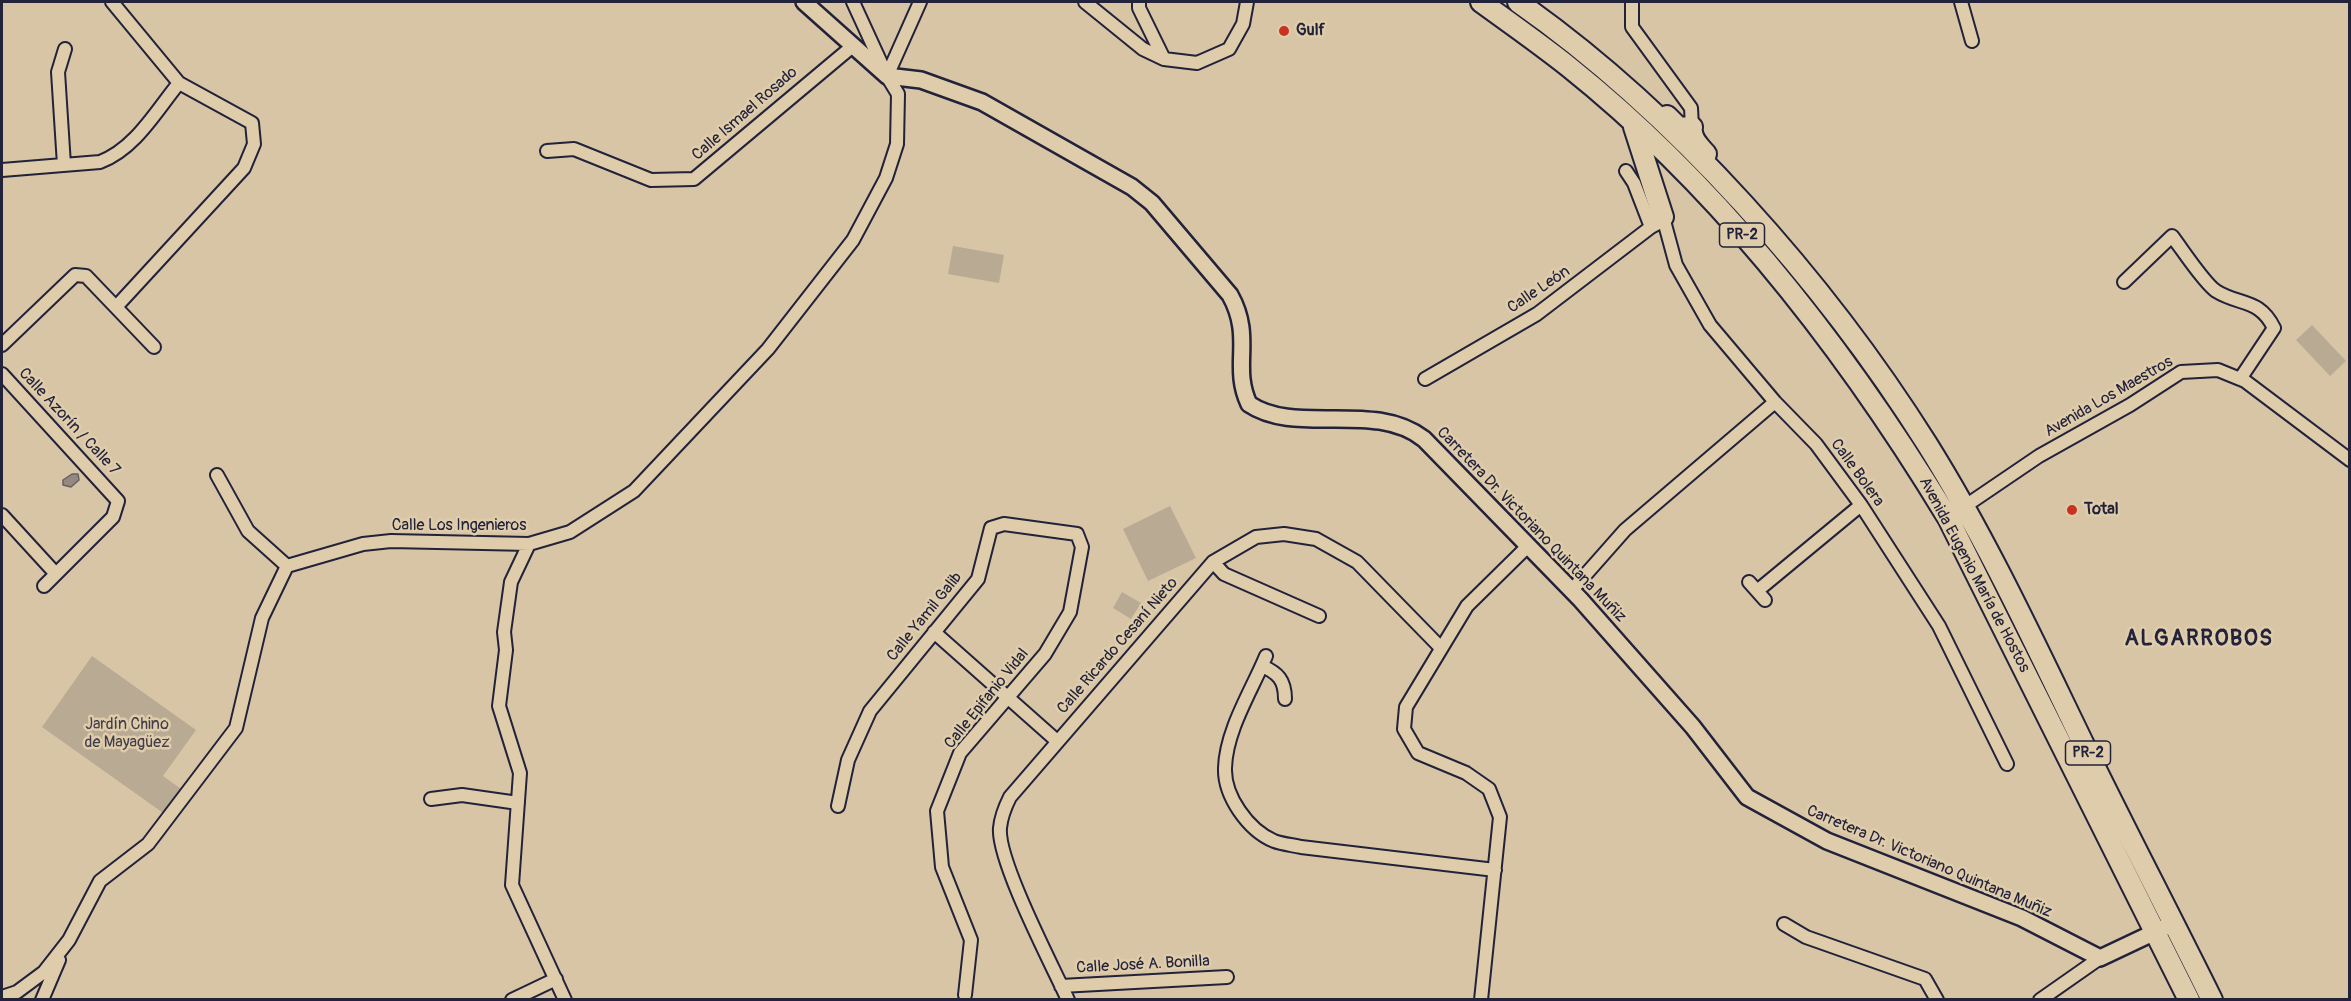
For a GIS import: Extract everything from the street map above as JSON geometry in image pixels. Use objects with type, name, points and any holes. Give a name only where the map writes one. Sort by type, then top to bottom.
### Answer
[{"type":"highway","name":"Avenida Eugenio María de Hostos","points":[[1481,2],[1570,68],[1632,122],[1747,239],[1831,342],[1911,458],[1948,518],[2189,999]]},
{"type":"highway","name":"Avenida Eugenio María de Hostos","points":[[1518,2],[1626,90],[1741,202],[1839,318],[1926,443],[1964,507],[2212,999]]},
{"type":"highway","points":[[1626,90],[1643,95],[1679,128],[1692,127],[1696,143],[1721,171],[1741,202]]},
{"type":"highway","points":[[1632,122],[1659,222]]},
{"type":"highway","points":[[1659,222],[1663,181],[1670,174],[1686,176]]},
{"type":"street","points":[[804,2],[887,76],[920,2]]},
{"type":"street","name":"Calle Los Ingenieros","points":[[287,566],[363,544],[391,541],[529,544],[570,532],[634,491],[768,349],[853,240],[886,178],[897,144],[898,94],[887,76],[853,2]]},
{"type":"street","points":[[1085,2],[1143,49],[1164,59],[1197,63],[1229,49],[1243,24],[1247,2]]},
{"type":"street","points":[[1139,2],[1139,8],[1164,59]]},
{"type":"street","points":[[1632,2],[1632,27],[1691,108],[1692,127]]},
{"type":"street","points":[[1961,2],[1972,41]]},
{"type":"street","points":[[116,3],[179,83],[252,123],[254,144],[244,168],[116,307]]},
{"type":"street","name":"Calle Ismael Rosado","points":[[547,151],[574,149],[651,180],[694,179],[854,45]]},
{"type":"street","points":[[64,165],[58,72],[65,49]]},
{"type":"street","name":"Carretera Dr. Victoriano Quintana Muñiz","points":[[887,76],[930,83],[982,102],[1132,187],[1152,203],[1230,296],[1239,311],[1244,332],[1241,384],[1249,404],[1272,415],[1339,417],[1399,424],[1411,429],[1470,484],[1527,548],[1572,590],[1693,727],[1747,797],[1827,841],[2022,918],[2100,958]]},
{"type":"street","points":[[2,170],[100,162],[118,154],[126,148],[179,83]]},
{"type":"street","name":"Calle Bolera","points":[[1626,171],[1659,222],[1676,265],[1710,325],[1775,402],[1816,444],[1862,505],[1939,626],[2007,764]]},
{"type":"street","name":"Calle León","points":[[1425,379],[1537,314],[1659,222]]},
{"type":"street","points":[[2124,282],[2172,236],[2216,291],[2256,306],[2267,315],[2274,328],[2240,379]]},
{"type":"street","points":[[2,345],[75,275],[86,276],[154,346]]},
{"type":"street","name":"Avenida Los Maestros","points":[[1948,518],[2039,456],[2130,405],[2181,372],[2218,370],[2240,379],[2349,460]]},
{"type":"street","name":"Calle Azorín / Calle 7","points":[[2,374],[118,501],[113,517],[44,586]]},
{"type":"street","points":[[1572,590],[1625,530],[1775,402]]},
{"type":"street","points":[[42,999],[100,881],[148,844],[236,728],[262,618],[287,566],[248,531],[217,475]]},
{"type":"street","points":[[1757,591],[1862,505]]},
{"type":"street","points":[[2,515],[56,574]]},
{"type":"street","name":"Calle Yamil Galib","points":[[838,806],[848,760],[870,711],[978,579],[991,528],[1004,524],[1077,534],[1079,539]]},
{"type":"street","name":"Calle Ricardo Cesaní Nieto","points":[[1068,999],[1009,869],[1000,829],[1010,797],[1214,562],[1256,537],[1284,534],[1316,539],[1357,562],[1440,647]]},
{"type":"street","name":"Calle Epifanio Vidal","points":[[966,991],[971,940],[942,867],[937,811],[960,753],[1045,654],[1070,612],[1082,547],[1079,539]]},
{"type":"street","points":[[529,544],[511,582],[504,632],[506,650],[499,706],[520,773],[512,885],[565,999]]},
{"type":"street","points":[[1481,999],[1500,818],[1489,789],[1466,772],[1418,753],[1404,729],[1406,707],[1440,647],[1467,606],[1527,548]]},
{"type":"street","points":[[1214,562],[1224,574],[1319,616]]},
{"type":"street","points":[[1306,611],[1308,596]]},
{"type":"street","points":[[934,632],[1057,741]]},
{"type":"street","points":[[1285,699],[1285,687],[1281,678],[1264,661],[1233,734],[1225,769],[1233,801],[1251,827],[1274,841],[1301,847],[1495,870]]},
{"type":"street","points":[[431,799],[462,795],[518,803]]},
{"type":"street","points":[[2040,999],[2100,958],[2174,923]]},
{"type":"street","points":[[1784,924],[1806,936],[1925,980],[1937,999]]},
{"type":"street","points":[[2,997],[31,984],[69,940]]},
{"type":"street","name":"Calle José A. Bonilla","points":[[1061,986],[1227,977]]},
{"type":"street","points":[[512,999],[556,979]]},
{"type":"green space","points":[[953,246],[1004,255],[999,283],[948,274]]},
{"type":"green space","points":[[2312,325],[2346,361],[2330,376],[2296,340]]},
{"type":"green space","points":[[1170,506],[1196,558],[1148,581],[1123,529]]},
{"type":"green space","points":[[1122,592],[1141,603],[1131,619],[1113,608]]},
{"type":"green space","name":"Jardín Chino de Mayagüez","points":[[92,656],[196,730],[163,776],[184,791],[166,815],[42,727]]},
{"type":"shaded area","points":[[72,474],[78,474],[79,480],[71,487],[63,485],[63,480]]},
{"type":"place","name":"Gulf","points":[[1284,31]]},
{"type":"place","name":"Total","points":[[2072,510]]},
{"type":"district","name":"ALGARROBOS","points":[[2199,639]]}]
